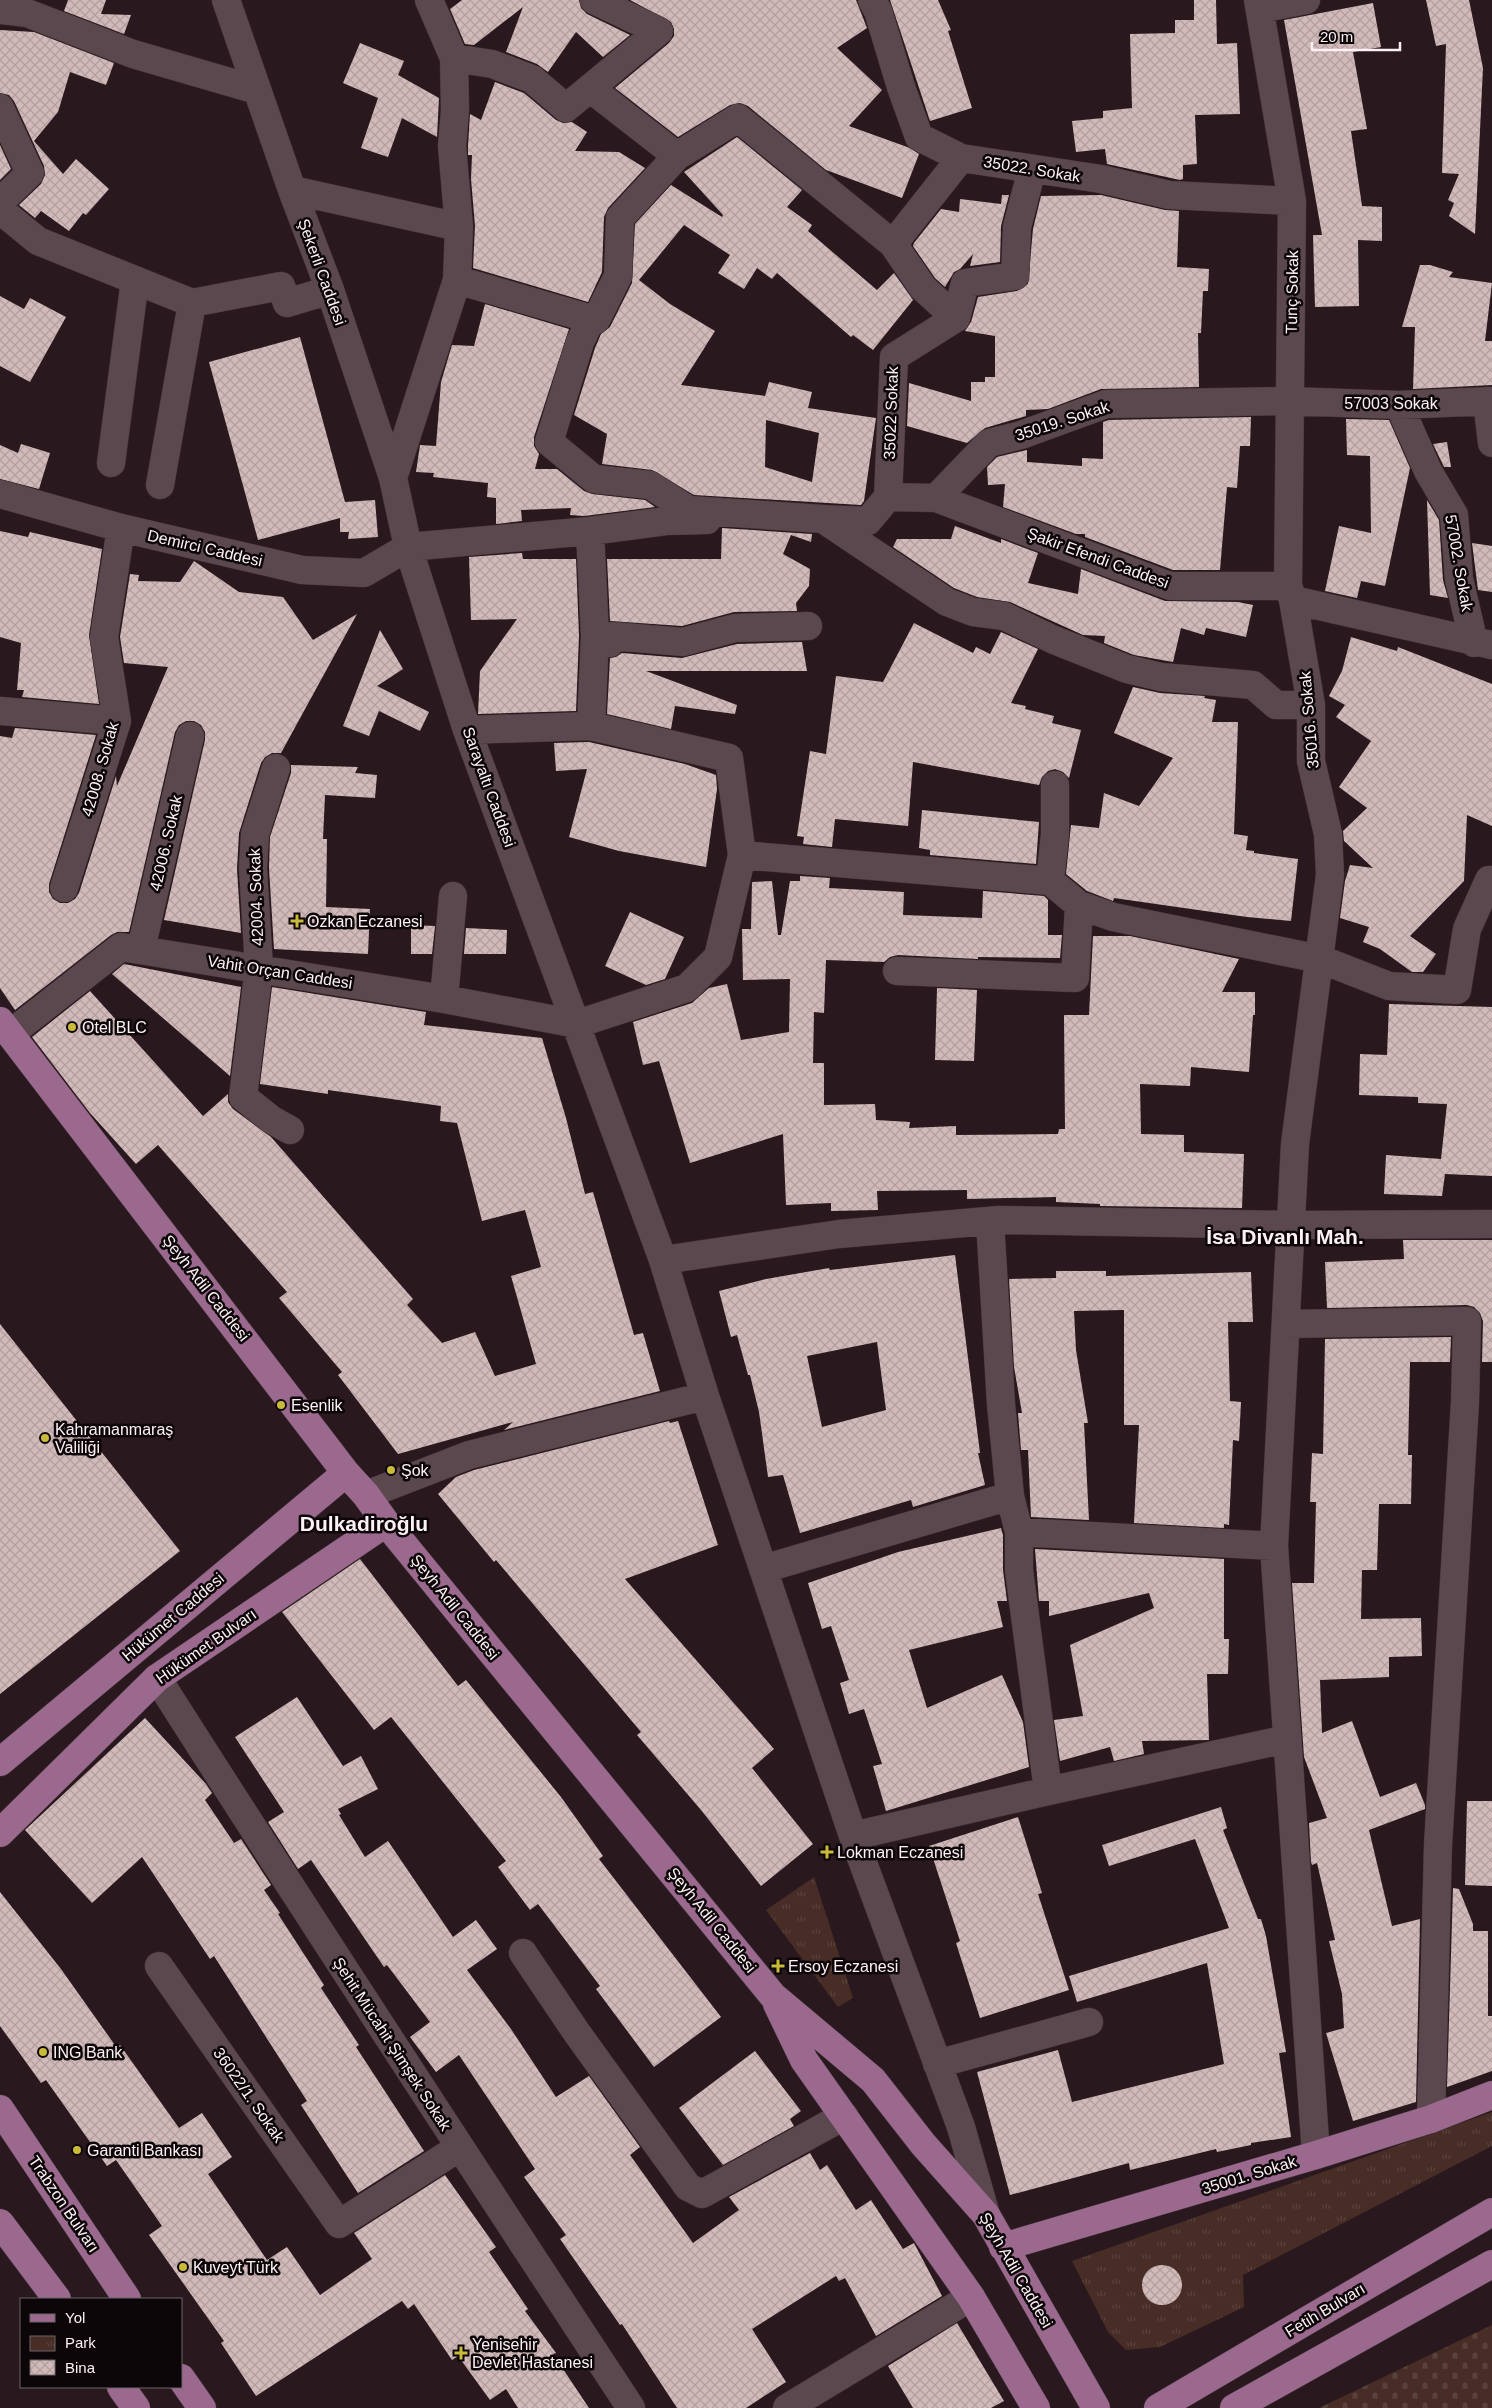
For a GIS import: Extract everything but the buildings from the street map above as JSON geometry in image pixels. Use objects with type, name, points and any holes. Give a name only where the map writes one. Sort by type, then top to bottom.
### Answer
[{"type":"main road","name":"Şeyh Adil Caddesi","points":[[5,1028],[346,1473],[366,1494],[386,1523],[773,1996],[874,2080],[923,2144],[986,2215],[1096,2408]]},
{"type":"main road","name":"Hükümet Caddesi","points":[[0,1762],[346,1473]]},
{"type":"main road","name":"Hükümet Bulvarı","points":[[0,1833],[157,1678],[386,1523]]},
{"type":"main road","name":"Şeyh Adil Caddesi","points":[[773,1996],[804,2060],[971,2297],[1028,2405]]},
{"type":"main road","name":"35001. Sokak","points":[[1003,2247],[1432,2119],[1492,2096]]},
{"type":"main road","name":"Trabzon Bulvarı","points":[[0,2110],[126,2298]]},
{"type":"main road","name":"Fetih Bulvarı","points":[[1158,2408],[1492,2212]]},
{"type":"main road","points":[[0,2223],[56,2298]]},
{"type":"main road","points":[[1234,2408],[1492,2264]]},
{"type":"main road","points":[[182,2379],[202,2408]]},
{"type":"main road","points":[[123,2388],[136,2408]]},
{"type":"street","name":"Şekerli Caddesi","points":[[226,0],[292,190],[330,290],[392,478],[408,547]]},
{"type":"street","points":[[392,478],[457,280],[458,227],[452,146],[455,110],[454,58],[429,0]]},
{"type":"street","points":[[454,58],[492,64],[532,79],[566,108],[659,31],[594,0]]},
{"type":"street","name":"35022. Sokak","points":[[872,0],[878,11],[901,87],[919,137],[961,158],[1101,179],[1169,196],[1292,201]]},
{"type":"street","points":[[1259,5],[1306,0]]},
{"type":"street","name":"Tunç Sokak","points":[[1259,5],[1292,201],[1291,593]]},
{"type":"street","points":[[0,10],[27,13],[133,54],[257,90]]},
{"type":"street","points":[[591,89],[677,156]]},
{"type":"street","points":[[0,108],[30,173],[0,202]]},
{"type":"street","points":[[457,280],[596,320],[618,276],[620,218],[677,156],[738,118],[893,244],[923,288],[956,318],[965,283],[1015,276],[1016,227],[1032,169]]},
{"type":"street","points":[[893,244],[961,158]]},
{"type":"street","points":[[292,190],[458,227]]},
{"type":"street","points":[[0,210],[38,240],[192,303],[281,286],[286,302],[330,290]]},
{"type":"street","points":[[111,463],[135,280]]},
{"type":"street","points":[[160,485],[192,303]]},
{"type":"street","name":"35022 Sokak","points":[[888,497],[894,357],[956,318]]},
{"type":"street","points":[[591,320],[580,342],[549,442],[594,479],[650,485],[689,510],[822,519],[868,521],[888,497],[936,498]]},
{"type":"street","name":"57003 Sokak","points":[[1290,401],[1400,405],[1490,401]]},
{"type":"street","name":"35019. Sokak","points":[[936,498],[989,443],[1021,435],[1106,404],[1290,401]]},
{"type":"street","points":[[1490,401],[1492,443]]},
{"type":"street","name":"57002. Sokak","points":[[1400,405],[1428,471],[1454,515],[1459,579],[1483,644]]},
{"type":"street","name":"Demirci Caddesi","points":[[0,494],[121,528],[302,570],[364,573],[408,547]]},
{"type":"street","name":"Şakir Efendi Caddesi","points":[[936,498],[1170,586],[1291,593],[1483,644]]},
{"type":"street","points":[[408,547],[590,531],[666,521],[822,519],[948,602],[972,612],[1004,616],[1054,640],[1127,669],[1161,677],[1252,685],[1276,705],[1311,705]]},
{"type":"street","name":"42008. Sokak","points":[[64,888],[117,721],[104,637],[121,528]]},
{"type":"street","points":[[590,531],[595,636],[591,726]]},
{"type":"street","name":"Sarayaltı Caddesi","points":[[408,547],[467,730],[577,1024],[662,1260],[705,1396],[853,1836],[961,2127],[986,2215]]},
{"type":"street","name":"35016. Sokak","points":[[1291,593],[1311,705],[1311,761],[1328,834],[1330,875],[1295,1144],[1293,1225],[1274,1546],[1316,2154]]},
{"type":"street","points":[[595,636],[597,642],[610,643],[612,636],[683,642],[735,628],[808,626]]},
{"type":"street","points":[[0,711],[117,721]]},
{"type":"street","points":[[467,730],[591,726],[729,758],[742,855],[718,957],[687,988],[577,1024]]},
{"type":"street","name":"42006. Sokak","points":[[141,949],[190,736]]},
{"type":"street","name":"42004. Sokak","points":[[276,768],[255,834],[253,868],[259,968],[243,1097],[272,1120],[290,1130]]},
{"type":"street","points":[[1050,881],[1055,834],[1055,785]]},
{"type":"street","points":[[742,855],[1050,881],[1079,905],[1113,917],[1320,959],[1389,986],[1456,990],[1467,929],[1489,880],[1492,880]]},
{"type":"street","points":[[444,999],[454,896]]},
{"type":"street","points":[[897,971],[1075,978],[1079,905]]},
{"type":"street","name":"Vahit Orçan Caddesi","points":[[5,1028],[122,947],[444,999],[577,1024]]},
{"type":"street","points":[[990,1221],[1010,1496],[1019,1532],[1019,1570],[1048,1791]]},
{"type":"street","points":[[662,1260],[839,1234],[990,1221],[1293,1225],[1492,1224]]},
{"type":"street","points":[[1286,1324],[1467,1321],[1465,1412],[1438,1845],[1432,2119]]},
{"type":"street","points":[[366,1494],[468,1455],[705,1396]]},
{"type":"street","points":[[763,1569],[1010,1496]]},
{"type":"street","points":[[1019,1532],[1274,1546]]},
{"type":"street","name":"Şehit Mücahit Şimşek Sokak","points":[[157,1678],[631,2408]]},
{"type":"street","points":[[853,1836],[1287,1739]]},
{"type":"street","points":[[522,1953],[688,2188],[702,2194],[844,2116]]},
{"type":"street","name":"36022/1. Sokak","points":[[159,1966],[339,2224],[460,2147]]},
{"type":"street","points":[[938,2064],[1089,2022]]},
{"type":"street","points":[[787,2408],[971,2297]]},
{"type":"green space","points":[[814,1877],[853,1998],[838,2007],[766,1910]]},
{"type":"green space","points":[[1492,2112],[1492,2146],[1243,2275],[1244,2307],[1160,2347],[1126,2350],[1108,2332],[1072,2261]]},
{"type":"green space","points":[[1492,2325],[1492,2408],[1319,2408]]},
{"type":"place","name":"Ozkan Eczanesi","points":[[297,921]]},
{"type":"place","name":"Otel BLC","points":[[72,1027]]},
{"type":"place","name":"Esenlik","points":[[281,1405]]},
{"type":"place","name":"Kahramanmaraş Valiliği","points":[[45,1438]]},
{"type":"place","name":"Şok","points":[[391,1470]]},
{"type":"place","name":"Lokman Eczanesi","points":[[827,1852]]},
{"type":"place","name":"Ersoy Eczanesi","points":[[778,1966]]},
{"type":"place","name":"ING Bank","points":[[43,2052]]},
{"type":"place","name":"Garanti Bankası","points":[[77,2150]]},
{"type":"place","name":"Kuveyt Türk","points":[[183,2267]]},
{"type":"place","name":"Yenisehir Devlet Hastanesi","points":[[461,2353]]},
{"type":"district","name":"İsa Divanlı Mah.","points":[[1285,1236]]},
{"type":"district","name":"Dulkadiroğlu","points":[[364,1523]]}]
